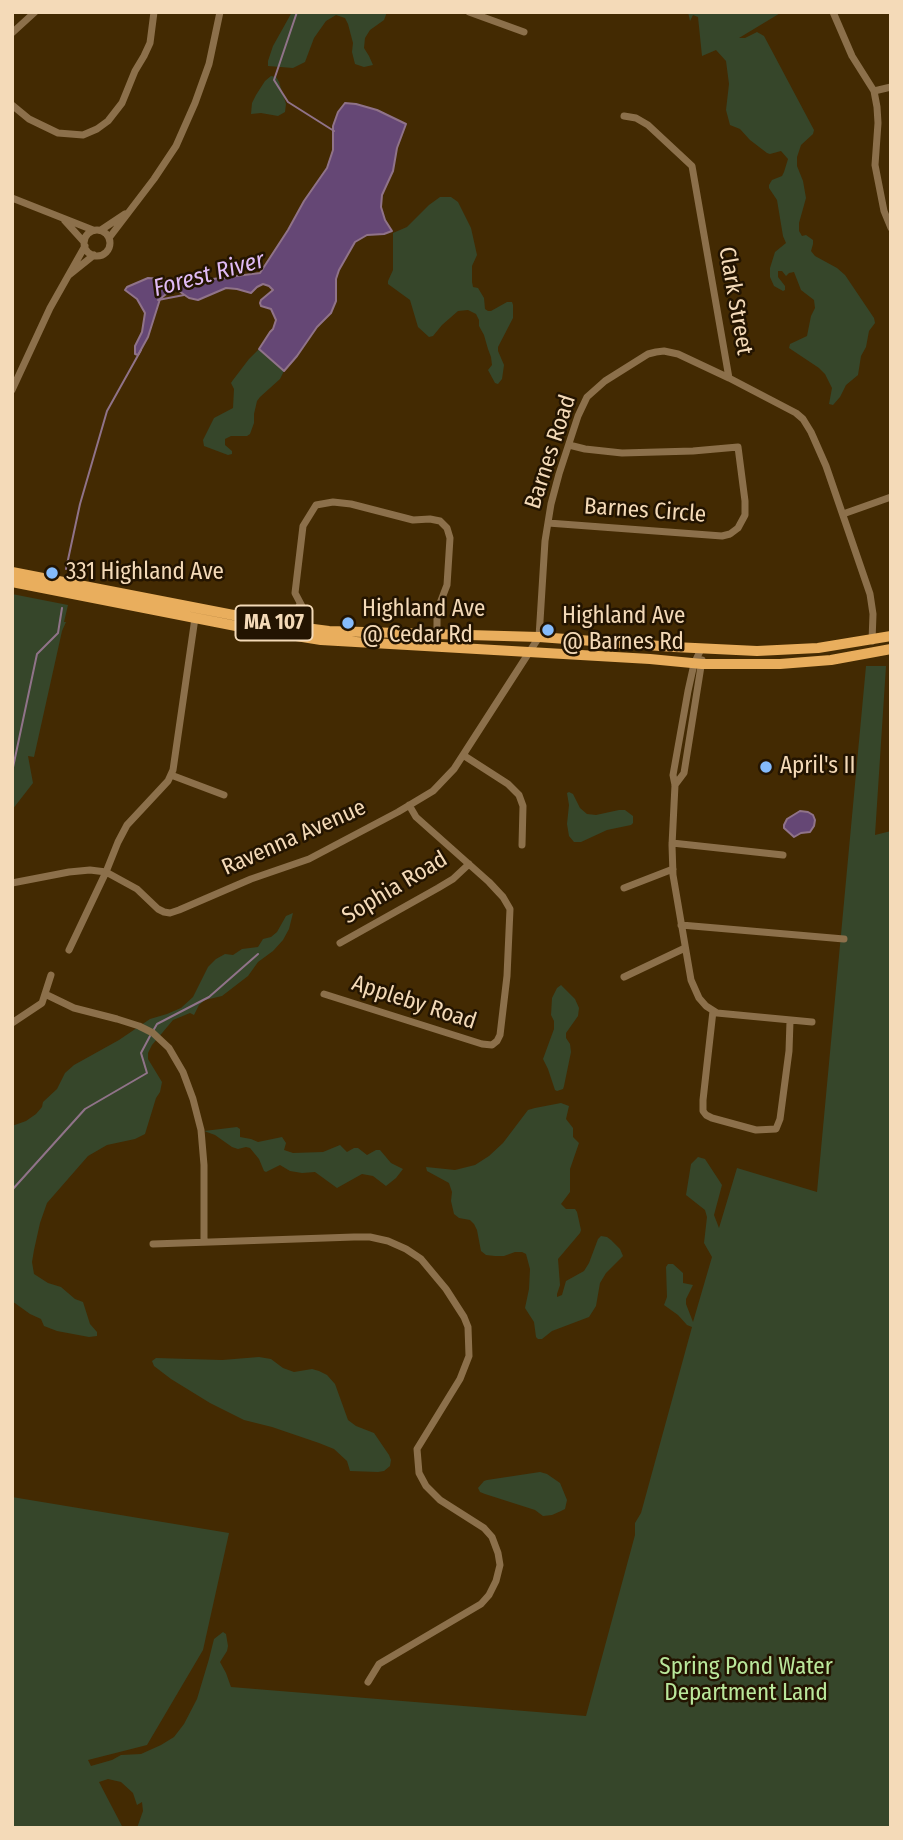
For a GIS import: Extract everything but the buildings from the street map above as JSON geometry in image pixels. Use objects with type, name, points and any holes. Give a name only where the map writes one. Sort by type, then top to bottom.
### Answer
[{"type":"main road","name":"MA 107","points":[[12,572],[290,626],[356,633],[539,637],[757,652],[800,650],[891,636]]},
{"type":"main road","name":"MA 107","points":[[12,582],[321,640],[698,664],[780,664],[831,660],[891,649]]},
{"type":"street","points":[[12,33],[35,12]]},
{"type":"street","points":[[12,104],[29,119],[58,133],[83,135],[97,130],[122,103],[145,56],[150,43],[154,12]]},
{"type":"street","points":[[12,198],[64,220],[94,255],[99,256],[106,252],[110,246],[109,238],[176,146],[209,64],[220,12]]},
{"type":"street","points":[[468,12],[524,32]]},
{"type":"street","points":[[833,12],[852,56],[874,91],[878,123],[875,165],[884,211],[891,228]]},
{"type":"street","points":[[874,91],[891,86]]},
{"type":"street","name":"Clark Street","points":[[624,116],[636,118],[648,125],[692,166],[729,378],[786,407],[803,419],[811,432],[862,567],[873,614],[872,640]]},
{"type":"street","points":[[12,390],[50,308],[85,244],[87,235],[129,212]]},
{"type":"street","points":[[64,220],[97,230],[109,238]]},
{"type":"street","points":[[68,275],[94,255]]},
{"type":"street","name":"Barnes Road","points":[[539,637],[548,523],[554,492],[581,407],[592,391],[648,354],[664,351],[678,354],[729,378]]},
{"type":"street","name":"Barnes Circle","points":[[548,523],[726,536],[738,528],[745,515],[738,447],[634,454],[597,451],[569,445]]},
{"type":"street","points":[[843,514],[891,497]]},
{"type":"street","points":[[309,629],[305,612],[295,593],[303,526],[316,505],[333,502],[412,520],[440,521],[447,528],[450,538],[447,584],[438,611],[437,635]]},
{"type":"street","points":[[290,626],[300,604]]},
{"type":"street","points":[[69,950],[127,825],[171,775],[178,744],[195,618]]},
{"type":"street","name":"Ravenna Avenue","points":[[12,883],[68,872],[106,872],[127,882],[154,906],[170,913],[251,879],[309,859],[409,805],[447,778],[539,637]]},
{"type":"street","points":[[701,649],[673,775],[673,869],[694,989],[713,1011],[723,1014],[812,1022]]},
{"type":"street","points":[[463,755],[519,794],[523,806],[522,845]]},
{"type":"street","points":[[171,775],[224,795]]},
{"type":"street","points":[[409,805],[416,817],[468,864]]},
{"type":"street","points":[[672,843],[783,855]]},
{"type":"street","name":"Sophia Road","points":[[340,943],[453,879],[468,864]]},
{"type":"street","name":"Appleby Road","points":[[324,994],[482,1044],[492,1045],[497,1041],[502,1027],[511,915],[508,903],[503,897],[468,864]]},
{"type":"street","points":[[624,888],[673,869]]},
{"type":"street","points":[[681,925],[844,939]]},
{"type":"street","points":[[624,976],[685,948]]},
{"type":"street","points":[[12,1023],[42,1003],[51,975]]},
{"type":"street","points":[[45,993],[74,1008],[139,1026],[169,1048],[183,1072],[201,1129],[204,1241]]},
{"type":"street","points":[[713,1011],[703,1111],[712,1118],[757,1130],[776,1129],[780,1119],[790,1021]]},
{"type":"street","points":[[153,1244],[354,1237],[388,1241],[421,1259],[446,1289],[464,1317],[468,1327],[469,1356],[460,1378],[418,1449],[419,1473],[426,1486],[440,1500],[469,1517],[492,1537],[500,1564],[496,1581],[481,1604],[379,1664],[368,1682]]},
{"type":"green space","points":[[292,12],[387,12],[384,20],[370,30],[365,38],[364,48],[373,65],[364,67],[355,64],[348,24],[345,18],[336,15],[326,21],[314,38],[305,62],[293,68],[268,66],[273,46]]},
{"type":"green space","points":[[688,12],[782,12],[739,38],[757,32],[764,36],[814,130],[801,145],[797,157],[806,198],[799,231],[802,236],[806,235],[813,240],[811,251],[815,256],[845,275],[875,323],[869,331],[858,375],[846,385],[833,405],[829,404],[832,388],[825,374],[789,348],[790,344],[807,336],[815,308],[814,300],[801,290],[794,272],[786,276],[782,271],[778,271],[778,277],[785,286],[783,291],[774,286],[770,277],[775,252],[786,243],[777,200],[769,185],[772,180],[782,176],[788,159],[781,151],[767,153],[740,129],[730,125],[726,110],[729,84],[726,61],[716,50],[702,56],[698,17],[693,15],[690,21]]},
{"type":"green space","points":[[271,76],[276,77],[279,82],[286,104],[285,112],[278,116],[251,114],[256,95]]},
{"type":"green space","points":[[440,197],[451,197],[458,202],[471,228],[477,255],[472,266],[472,282],[473,287],[478,288],[484,298],[485,309],[491,311],[507,302],[512,302],[513,305],[513,318],[498,347],[504,365],[502,379],[498,384],[488,370],[492,365],[491,357],[476,314],[468,310],[458,311],[429,337],[418,327],[410,300],[388,284],[393,270],[393,233],[407,227]]},
{"type":"green space","points":[[259,349],[284,371],[280,379],[257,401],[250,434],[225,439],[225,445],[232,454],[204,446],[203,440],[214,418],[233,408],[234,389],[231,383]]},
{"type":"green space","points":[[12,594],[68,605],[34,757],[28,756],[33,783],[12,810]]},
{"type":"green space","name":"Spring Pond Water Department Land","points":[[866,666],[886,666],[875,835],[891,831],[891,1828],[137,1828],[143,1811],[142,1802],[137,1805],[133,1793],[121,1782],[108,1779],[99,1782],[123,1828],[12,1828],[12,1497],[229,1533],[203,1650],[147,1745],[88,1760],[91,1766],[121,1755],[141,1754],[174,1737],[197,1699],[214,1639],[223,1632],[226,1634],[228,1646],[220,1662],[231,1687],[586,1716],[635,1535],[635,1523],[641,1513],[692,1327],[664,1305],[667,1297],[666,1267],[673,1264],[683,1273],[683,1283],[693,1285],[686,1304],[693,1322],[712,1257],[704,1243],[707,1217],[705,1210],[686,1195],[691,1164],[698,1157],[705,1159],[722,1185],[714,1215],[719,1228],[737,1168],[817,1192]]},
{"type":"green space","points":[[569,792],[587,814],[625,810],[633,816],[633,823],[607,830],[581,842],[574,842],[569,836],[567,824]]},
{"type":"green space","points":[[293,913],[283,940],[258,962],[248,976],[222,996],[205,1000],[194,1015],[190,1013],[173,1020],[152,1045],[148,1059],[162,1082],[145,1134],[107,1145],[88,1156],[47,1203],[34,1250],[34,1274],[61,1287],[83,1302],[97,1336],[57,1331],[44,1326],[41,1319],[12,1301],[12,1126],[36,1114],[43,1102],[57,1089],[65,1073],[74,1065],[150,1019],[181,1008],[193,997],[208,967],[216,959],[225,954],[233,955],[242,949],[258,947],[263,939],[277,932],[286,916]]},
{"type":"green space","points":[[561,985],[575,999],[579,1008],[578,1016],[566,1033],[571,1052],[563,1089],[557,1091],[543,1059],[554,1029],[552,998]]},
{"type":"green space","points":[[561,1103],[569,1106],[566,1119],[573,1128],[573,1137],[579,1143],[570,1169],[570,1192],[561,1204],[566,1209],[575,1209],[581,1230],[558,1259],[560,1285],[557,1297],[562,1295],[566,1281],[584,1271],[601,1236],[611,1240],[623,1256],[600,1283],[596,1306],[589,1317],[538,1339],[534,1322],[525,1308],[530,1269],[526,1254],[515,1252],[495,1256],[481,1251],[474,1224],[454,1214],[449,1183],[427,1171],[426,1167],[455,1170],[475,1165],[503,1143],[528,1110]]},
{"type":"green space","points":[[237,1127],[240,1129],[240,1137],[258,1142],[282,1137],[286,1143],[284,1150],[293,1153],[323,1152],[340,1145],[347,1152],[358,1148],[367,1155],[380,1150],[391,1163],[403,1169],[386,1186],[373,1176],[362,1174],[337,1188],[315,1172],[290,1171],[280,1165],[266,1172],[250,1148],[232,1147],[204,1131]]},
{"type":"green space","points":[[259,1357],[271,1359],[294,1372],[312,1369],[327,1375],[335,1384],[348,1420],[374,1433],[389,1455],[390,1466],[378,1472],[350,1471],[347,1461],[334,1449],[244,1420],[171,1379],[154,1366],[152,1361],[156,1358],[222,1360]]},
{"type":"green space","points":[[540,1472],[560,1483],[567,1500],[565,1509],[543,1516],[535,1510],[480,1492],[478,1488],[487,1480]]},
{"type":"shaded area","points":[[345,103],[377,110],[406,124],[397,148],[393,171],[382,195],[381,207],[392,231],[367,235],[355,242],[339,270],[336,279],[336,301],[331,313],[317,327],[297,356],[284,371],[259,349],[276,320],[271,309],[261,306],[261,300],[273,290],[263,284],[251,293],[226,288],[198,300],[189,298],[176,289],[171,290],[160,299],[148,337],[138,355],[135,354],[145,313],[137,299],[125,290],[127,287],[148,278],[197,281],[260,273],[327,168],[333,150],[333,126]]},
{"type":"shaded area","points":[[800,811],[813,815],[814,826],[810,832],[794,837],[784,825],[787,819]]},
{"type":"waterway","name":"Forest River","points":[[297,12],[274,80],[288,102],[334,131]]},
{"type":"waterway","name":"Forest River","points":[[158,300],[184,295]]},
{"type":"waterway","name":"Forest River","points":[[66,569],[80,504],[107,411],[141,350]]},
{"type":"waterway","name":"Forest River","points":[[12,772],[37,654],[58,633],[62,608]]},
{"type":"waterway","points":[[153,1031],[157,1024],[209,997],[258,954]]},
{"type":"waterway","points":[[12,1190],[85,1109],[147,1073],[141,1053],[150,1036]]},
{"type":"place","name":"331 Highland Ave","points":[[52,573]]},
{"type":"place","name":"Highland Ave @ Cedar Rd","points":[[348,623]]},
{"type":"place","name":"Highland Ave @ Barnes Rd","points":[[548,630]]},
{"type":"place","name":"April's II","points":[[766,767]]}]
